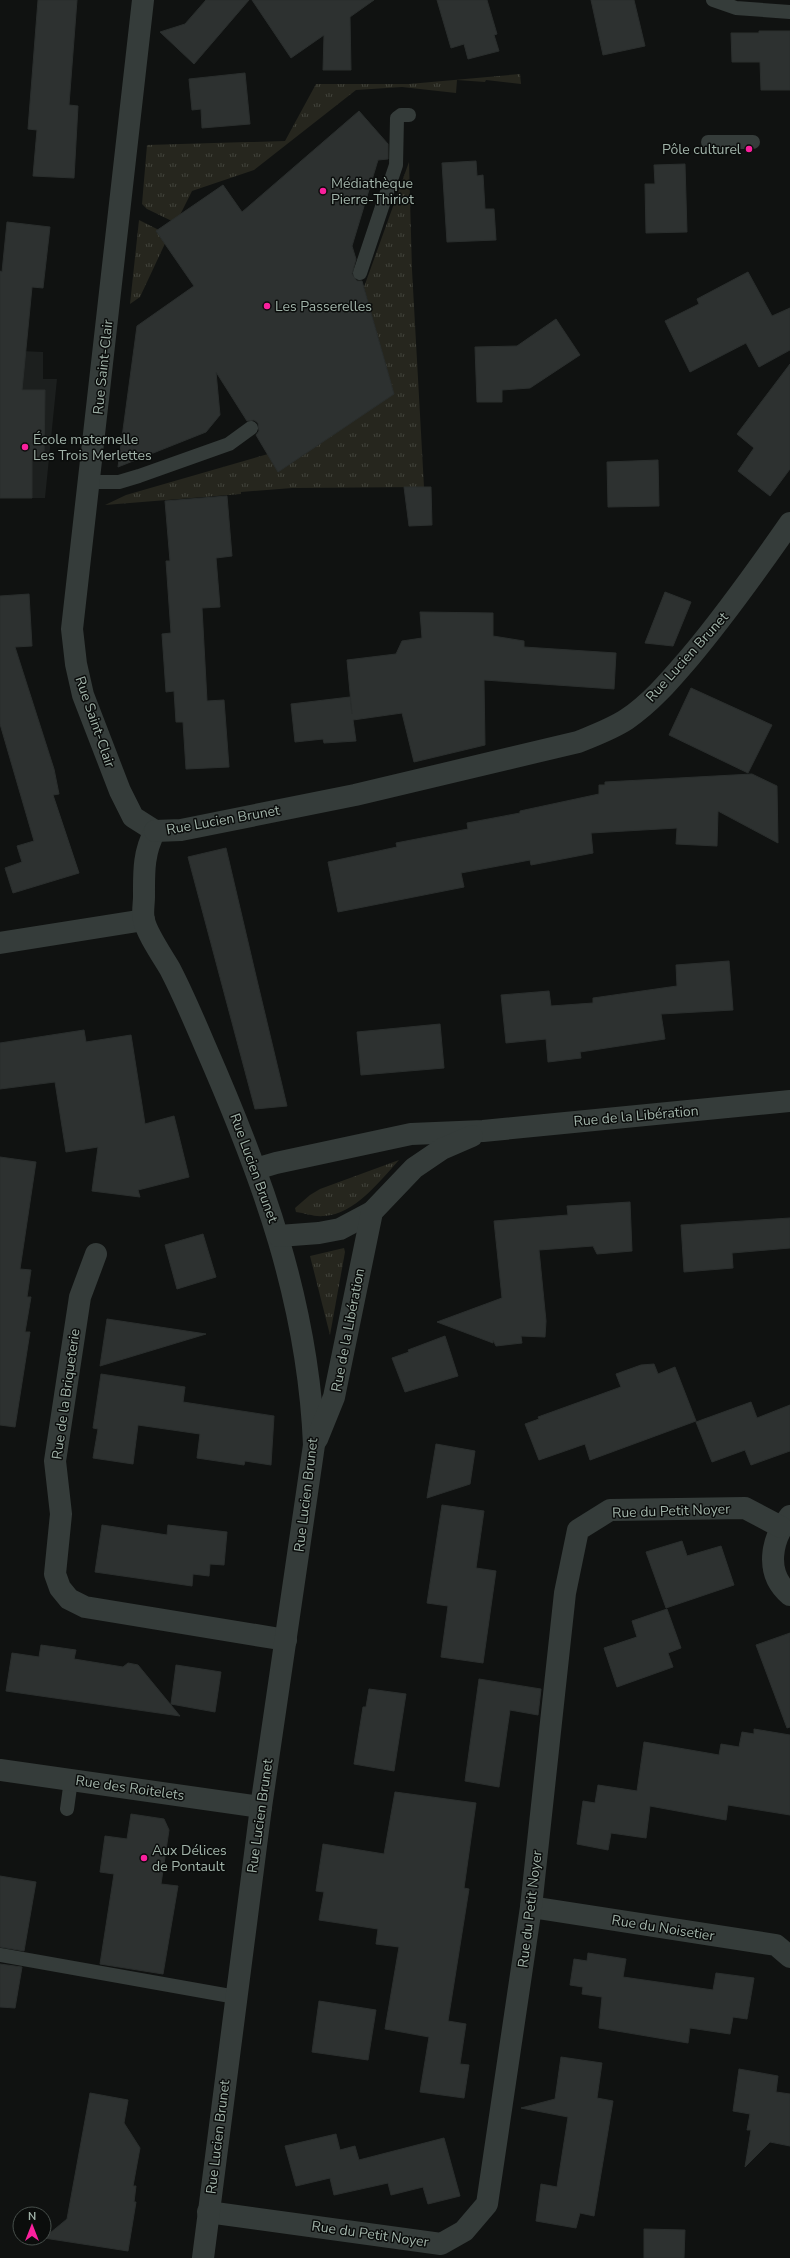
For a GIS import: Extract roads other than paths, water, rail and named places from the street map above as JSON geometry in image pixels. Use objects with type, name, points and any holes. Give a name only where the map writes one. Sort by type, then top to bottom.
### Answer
[{"type":"street","name":"Rue Saint-Clair","points":[[143,0],[72,629],[76,664],[83,696],[120,791],[133,817],[155,831]]},
{"type":"street","name":"Rue Lucien Brunet","points":[[202,2258],[261,1807],[314,1445],[313,1411],[296,1303],[279,1236],[256,1169],[238,1121],[182,991],[144,920],[144,862],[148,843],[155,831],[181,830],[355,795],[578,742],[605,731],[627,719],[649,702],[671,680],[727,614],[790,523]]},
{"type":"street","points":[[0,943],[144,920]]},
{"type":"street","name":"Rue de la Libération","points":[[256,1169],[411,1134],[483,1131],[790,1101]]},
{"type":"street","name":"Rue de la Libération","points":[[279,1236],[318,1233],[340,1229],[372,1212],[414,1168],[442,1149],[483,1131]]},
{"type":"street","name":"Rue de la Libération","points":[[314,1445],[334,1397],[372,1212]]},
{"type":"street","name":"Rue de la Briqueterie","points":[[96,1254],[80,1297],[55,1461],[61,1514],[55,1574],[60,1588],[69,1599],[85,1607],[286,1640]]},
{"type":"street","name":"Rue du Petit Noyer","points":[[208,2212],[441,2244],[464,2231],[487,2204],[531,1908],[565,1593],[578,1530],[610,1510],[745,1508],[785,1522],[774,1543],[773,1560],[777,1577],[790,1595]]},
{"type":"street","name":"Rue des Roitelets","points":[[0,1770],[261,1807]]},
{"type":"street","name":"Rue du Noisetier","points":[[531,1908],[776,1945],[790,1957]]},
{"type":"lane","points":[[713,0],[736,8],[790,12]]},
{"type":"lane","points":[[360,273],[396,165],[397,118],[401,115],[409,115]]},
{"type":"lane","points":[[708,142],[753,142]]},
{"type":"lane","points":[[89,482],[119,482],[139,476],[229,444],[251,428]]},
{"type":"lane","points":[[66,1809],[71,1780]]},
{"type":"lane","points":[[0,1955],[236,1997]]},
{"type":"place","name":"Pôle culturel","points":[[749,149]]},
{"type":"place","name":"Médiathèque Pierre-Thiriot","points":[[323,191]]},
{"type":"place","name":"Les Passerelles","points":[[267,306]]},
{"type":"place","name":"École maternelle Les Trois Merlettes","points":[[25,447]]},
{"type":"place","name":"Aux Délices de Pontault","points":[[144,1858]]}]
